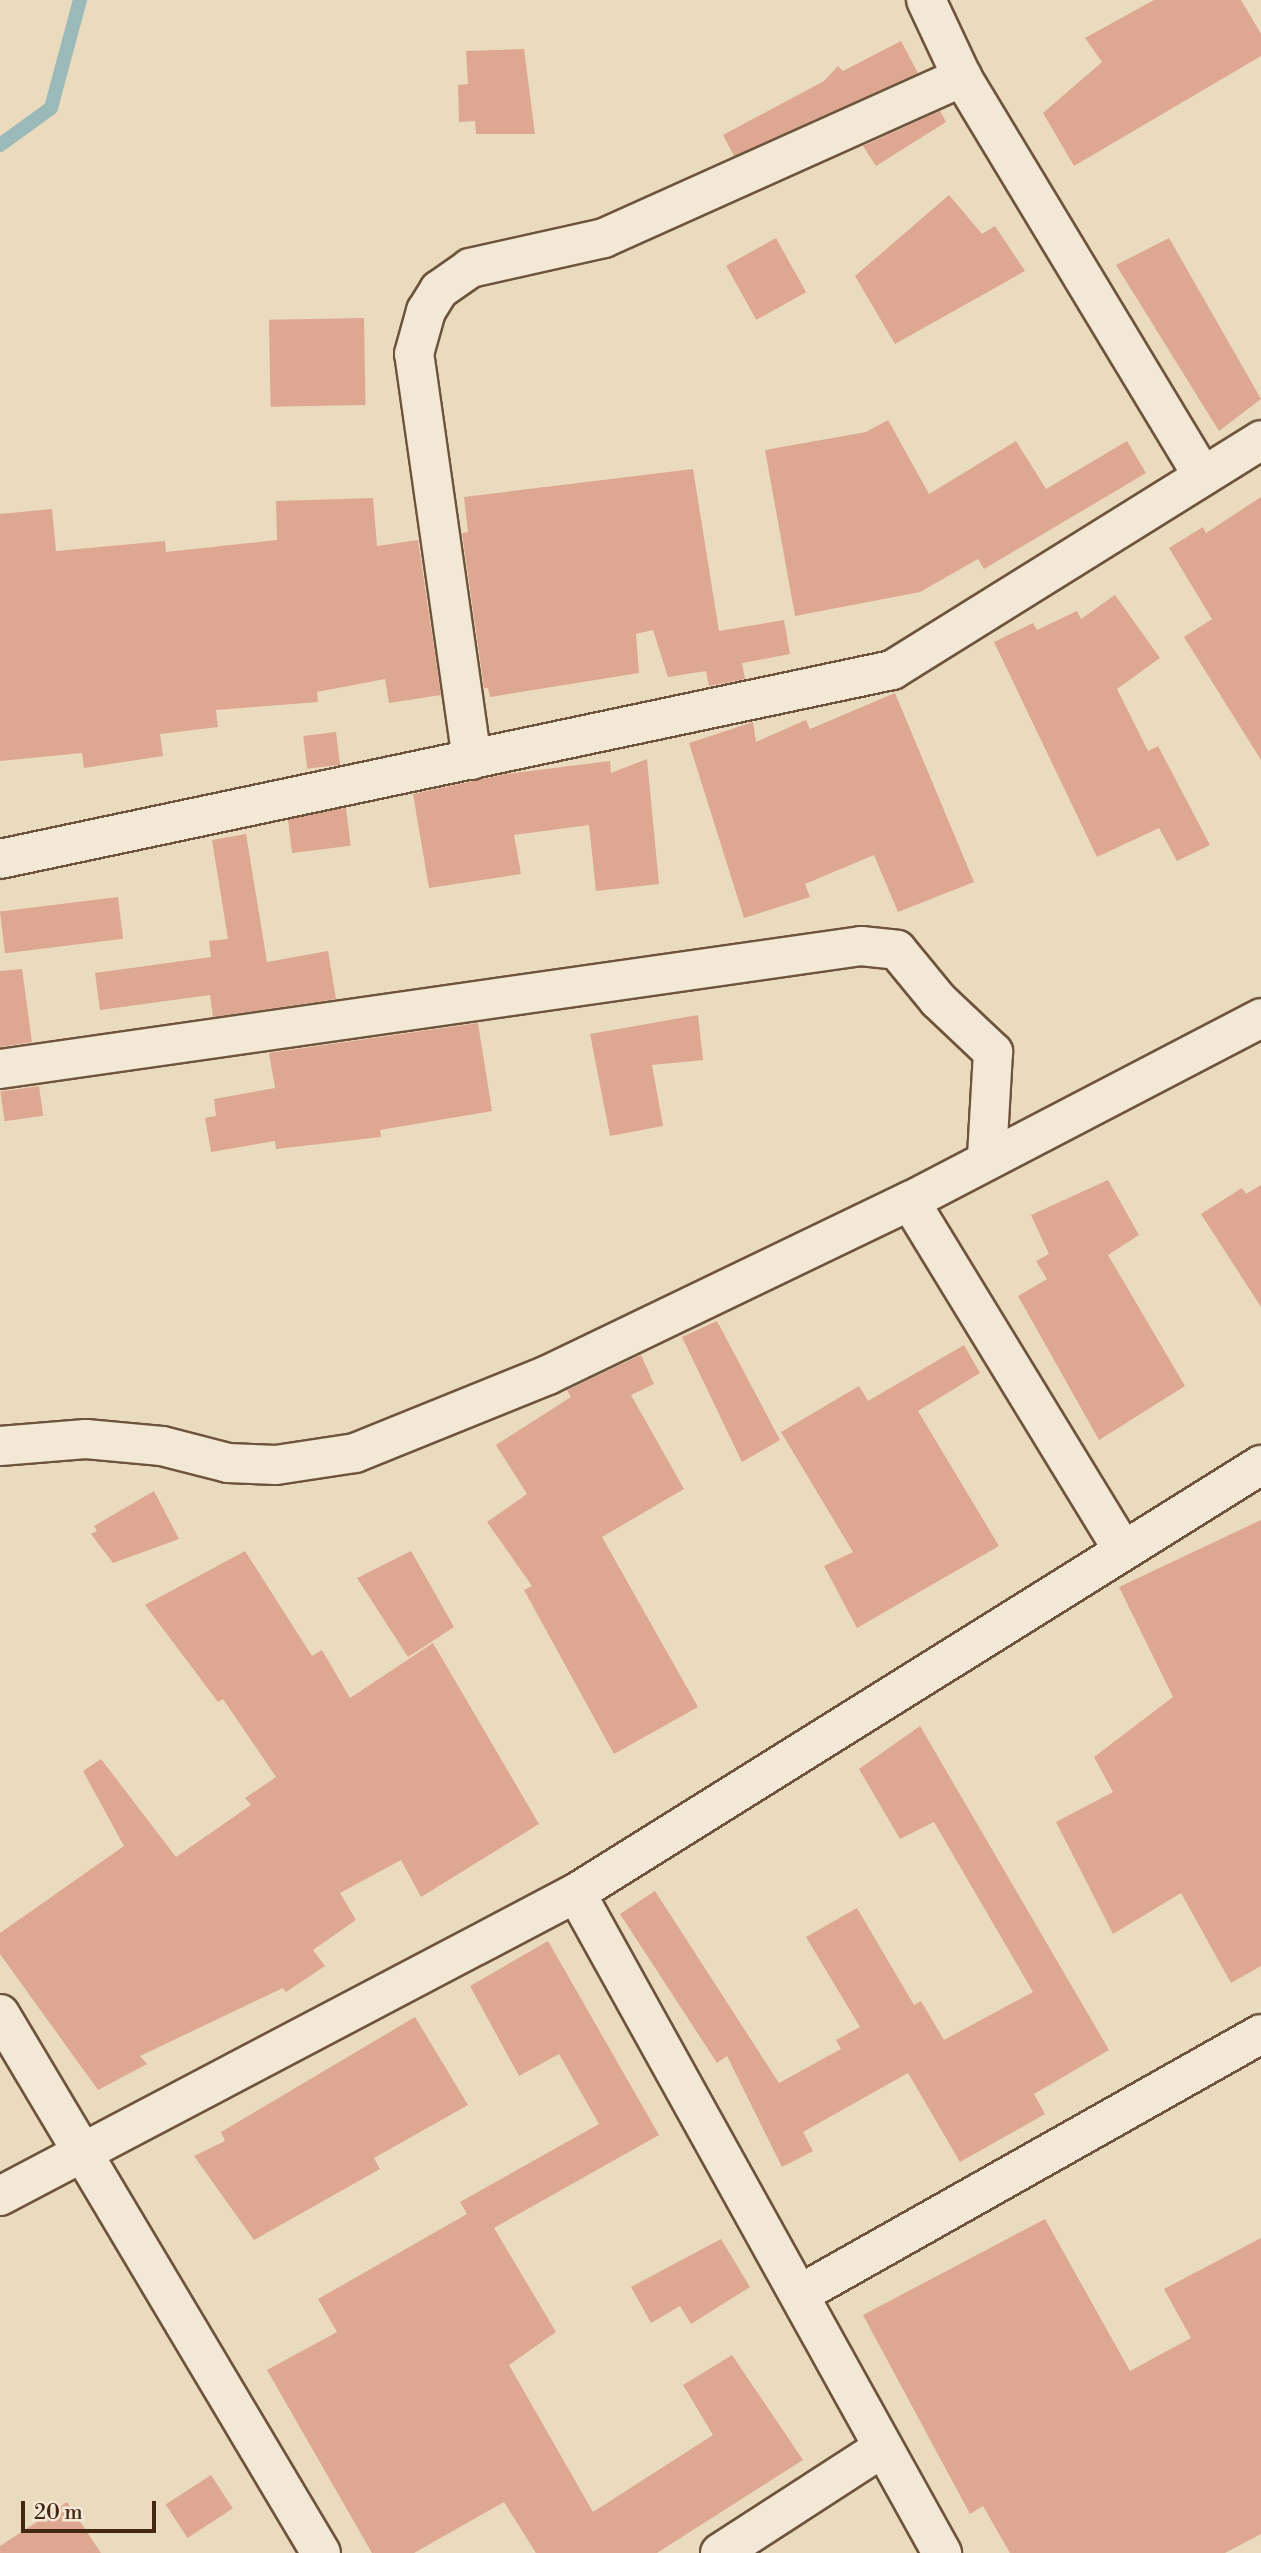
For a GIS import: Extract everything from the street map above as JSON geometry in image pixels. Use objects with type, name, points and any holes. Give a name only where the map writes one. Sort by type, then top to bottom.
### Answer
[{"type":"street","points":[[926,0],[962,77],[1203,477]]},
{"type":"street","points":[[472,760],[414,354],[426,311],[439,290],[470,268],[604,238],[962,77]]},
{"type":"street","points":[[0,859],[892,670],[1261,440]]},
{"type":"street","points":[[0,1069],[860,946],[897,950],[938,1000],[993,1052],[987,1157]]},
{"type":"street","points":[[0,1446],[86,1439],[162,1446],[228,1463],[276,1465],[355,1453],[548,1375],[909,1201],[987,1157],[1261,1018]]},
{"type":"street","points":[[909,1201],[1121,1548]]},
{"type":"street","points":[[0,2196],[576,1894],[1121,1548],[1261,1465]]},
{"type":"street","points":[[576,1894],[942,2553]]},
{"type":"street","points":[[0,2014],[85,2150],[321,2553]]},
{"type":"street","points":[[800,2294],[1261,2034]]},
{"type":"street","points":[[720,2553],[882,2448]]},
{"type":"building","points":[[1154,0],[1241,0],[1261,34],[1261,56],[1074,166],[1043,113],[1102,62],[1085,38]]},
{"type":"building","points":[[901,41],[918,73],[734,156],[723,135],[824,81],[838,66],[843,71]]},
{"type":"building","points":[[524,49],[535,134],[476,134],[475,121],[459,122],[458,85],[468,84],[466,51]]},
{"type":"building","points":[[940,111],[946,122],[876,166],[863,146]]},
{"type":"building","points":[[949,195],[982,234],[995,226],[1025,271],[895,344],[855,276]]},
{"type":"building","points":[[776,238],[806,292],[756,320],[726,266]]},
{"type":"building","points":[[1169,238],[1261,399],[1219,431],[1116,265]]},
{"type":"building","points":[[364,318],[366,405],[271,407],[269,320]]},
{"type":"building","points":[[888,420],[929,494],[1016,441],[1046,489],[1127,441],[1146,473],[984,569],[978,559],[920,592],[795,616],[765,450],[866,432]]},
{"type":"building","points":[[693,469],[719,631],[784,620],[790,654],[742,663],[745,679],[709,686],[706,671],[668,677],[653,630],[636,634],[639,673],[490,697],[488,688],[484,688],[462,533],[468,532],[464,497]]},
{"type":"building","points":[[1261,497],[1261,760],[1184,637],[1212,619],[1169,548],[1203,527],[1206,533]]},
{"type":"building","points":[[373,498],[377,546],[418,540],[441,695],[389,703],[385,679],[317,692],[318,702],[216,710],[218,727],[160,734],[163,756],[84,768],[82,753],[0,761],[0,514],[52,509],[56,551],[165,541],[166,552],[277,540],[276,501]]},
{"type":"building","points":[[1115,595],[1160,658],[1117,689],[1148,751],[1158,746],[1210,845],[1177,861],[1159,828],[1097,857],[994,642],[1033,623],[1037,630],[1077,611],[1081,619]]},
{"type":"building","points":[[895,693],[974,882],[898,912],[874,855],[805,884],[810,897],[744,918],[689,743],[753,722],[756,742],[806,720],[810,729]]},
{"type":"building","points":[[336,732],[340,765],[307,769],[303,736]]},
{"type":"building","points":[[647,759],[659,884],[596,891],[589,825],[514,835],[521,874],[429,888],[413,794],[506,774],[610,761],[611,773]]},
{"type":"building","points":[[346,808],[351,846],[292,853],[287,815]]},
{"type":"building","points":[[246,834],[267,962],[328,951],[336,999],[213,1017],[210,995],[100,1010],[95,973],[211,957],[209,941],[228,939],[212,840]]},
{"type":"building","points":[[118,897],[123,939],[5,953],[0,911]]},
{"type":"building","points":[[22,969],[32,1042],[0,1047],[0,971]]},
{"type":"building","points":[[698,1015],[703,1060],[652,1065],[663,1126],[610,1136],[590,1034]]},
{"type":"building","points":[[478,1023],[492,1111],[380,1130],[381,1137],[276,1149],[275,1141],[211,1152],[205,1118],[216,1116],[214,1099],[275,1088],[269,1053]]},
{"type":"building","points":[[39,1086],[43,1116],[5,1121],[0,1091]]},
{"type":"building","points":[[1108,1180],[1139,1235],[1108,1255],[1185,1386],[1099,1440],[1018,1296],[1047,1279],[1036,1261],[1049,1254],[1031,1215]]},
{"type":"building","points":[[1261,1185],[1261,1307],[1201,1214],[1242,1188],[1246,1194]]},
{"type":"building","points":[[717,1321],[780,1440],[742,1462],[682,1337]]},
{"type":"building","points":[[964,1345],[980,1373],[918,1411],[999,1546],[857,1628],[824,1566],[853,1552],[781,1432],[859,1386],[868,1401]]},
{"type":"building","points":[[641,1355],[654,1384],[631,1395],[684,1489],[602,1537],[698,1707],[614,1754],[524,1590],[532,1586],[487,1522],[527,1494],[496,1445],[571,1397],[567,1390]]},
{"type":"building","points":[[154,1491],[179,1539],[113,1563],[91,1534],[97,1531],[94,1526]]},
{"type":"building","points":[[1261,1520],[1261,1966],[1231,1983],[1181,1893],[1113,1934],[1056,1822],[1113,1792],[1094,1757],[1173,1697],[1119,1587]]},
{"type":"building","points":[[245,1551],[312,1656],[322,1650],[350,1698],[433,1643],[539,1824],[421,1897],[401,1860],[340,1893],[356,1920],[313,1950],[325,1966],[286,1992],[283,1988],[140,2056],[147,2064],[98,2090],[0,1954],[0,1933],[124,1846],[83,1771],[101,1759],[176,1857],[251,1805],[245,1798],[276,1777],[223,1699],[218,1702],[145,1605]]},
{"type":"building","points":[[411,1551],[454,1627],[408,1657],[357,1578]]},
{"type":"building","points":[[920,1726],[1109,2050],[1034,2094],[1045,2114],[960,2162],[908,2073],[803,2132],[813,2151],[782,2167],[727,2056],[717,2063],[620,1914],[655,1891],[779,2083],[841,2049],[836,2040],[860,2027],[806,1937],[857,1908],[914,2005],[921,2001],[944,2040],[1033,1992],[934,1822],[900,1839],[859,1769]]},
{"type":"building","points":[[548,1941],[659,2135],[494,2228],[556,2332],[509,2365],[593,2512],[713,2435],[683,2385],[732,2355],[803,2460],[657,2553],[536,2553],[504,2502],[414,2553],[372,2553],[267,2370],[337,2332],[318,2299],[467,2214],[460,2202],[599,2124],[559,2054],[519,2076],[470,1986]]},
{"type":"building","points":[[415,2017],[468,2105],[374,2158],[380,2169],[254,2240],[194,2156],[225,2141],[221,2132]]},
{"type":"building","points":[[1045,2219],[1130,2371],[1191,2338],[1164,2289],[1261,2238],[1261,2534],[1225,2553],[1010,2553],[983,2506],[970,2514],[863,2315]]},
{"type":"building","points":[[721,2239],[750,2287],[691,2324],[680,2306],[651,2323],[631,2287]]},
{"type":"building","points":[[211,2475],[233,2509],[187,2538],[166,2504]]},
{"type":"building","points":[[67,2502],[101,2553],[0,2553],[0,2546]]},
{"type":"waterway","points":[[0,145],[51,108],[80,0]]}]
